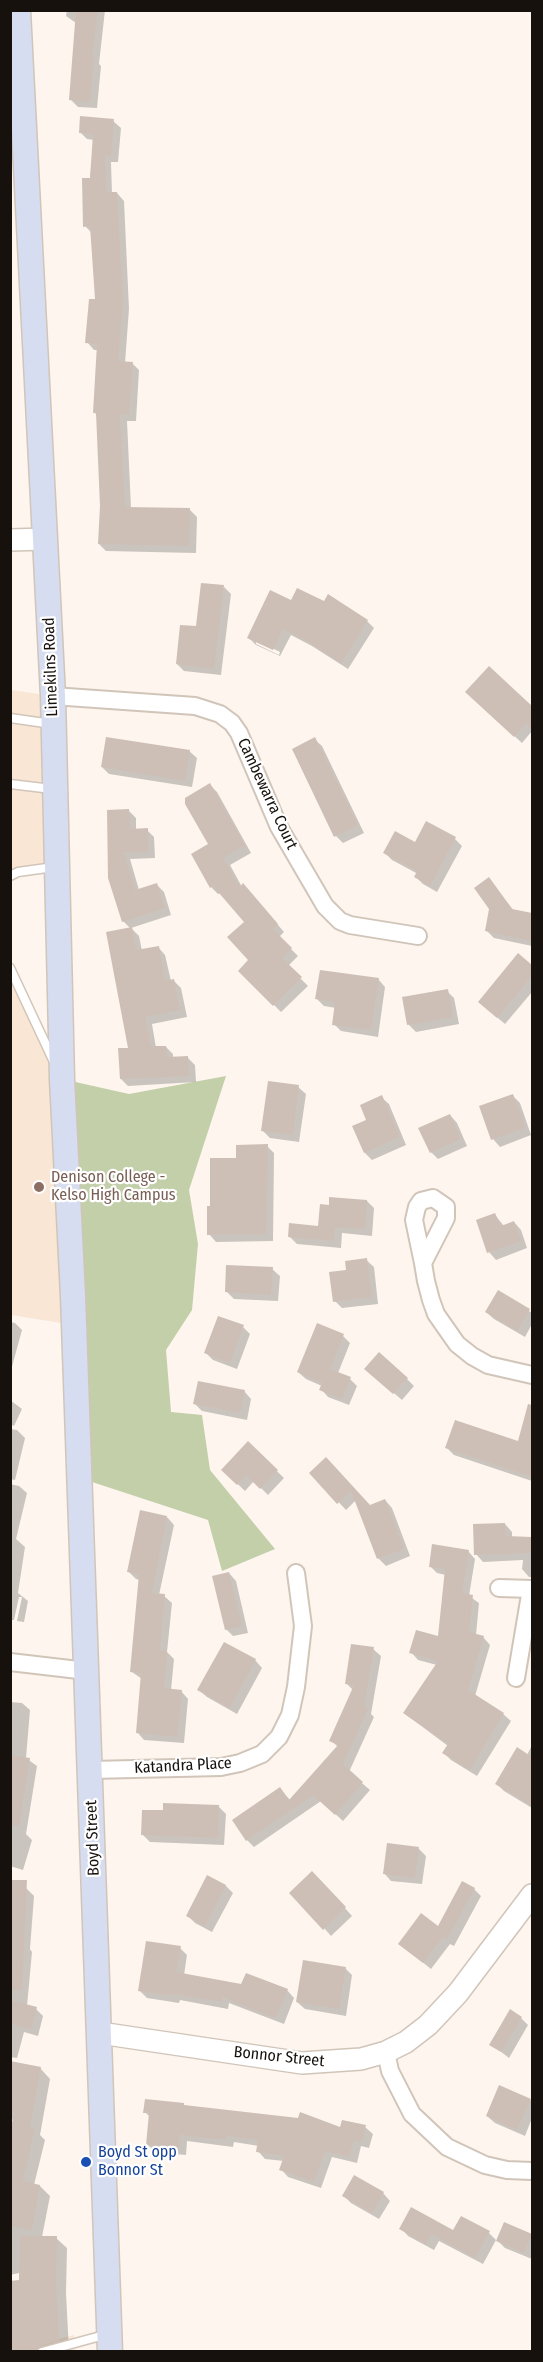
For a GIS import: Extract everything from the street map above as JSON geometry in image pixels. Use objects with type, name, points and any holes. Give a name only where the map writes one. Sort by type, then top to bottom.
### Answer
[{"type":"main road","name":"Limekilns Road","points":[[18,10],[53,696],[62,1079],[74,1325]]},
{"type":"main road","name":"Boyd Street","points":[[74,1325],[110,2342]]},
{"type":"street","points":[[10,540],[45,539]]},
{"type":"street","name":"Cambewarra Court","points":[[53,696],[195,706],[220,714],[232,723],[239,733],[279,827],[325,906],[340,921],[350,926],[418,936]]},
{"type":"street","points":[[423,1263],[436,1314],[457,1344],[488,1365],[532,1375]]},
{"type":"street","name":"Katandra Place","points":[[91,1770],[221,1767],[240,1763],[262,1754],[279,1737],[290,1715],[299,1666],[303,1626],[302,1602],[296,1573]]},
{"type":"street","points":[[498,1588],[532,1589],[516,1678]]},
{"type":"street","points":[[10,1662],[87,1671]]},
{"type":"street","name":"Bonnor Street","points":[[100,2034],[302,2063],[361,2059],[386,2052],[406,2042],[428,2025],[458,1993],[532,1895]]},
{"type":"street","points":[[386,2052],[390,2071],[412,2114],[438,2140],[466,2158],[485,2165],[507,2170],[532,2171]]},
{"type":"lane","points":[[10,718],[54,724]]},
{"type":"lane","points":[[10,784],[56,790]]},
{"type":"lane","points":[[10,876],[18,872],[58,866]]},
{"type":"lane","points":[[10,968],[62,1079]]},
{"type":"lane","points":[[42,2352],[110,2342]]},
{"type":"shaded area","points":[[11,690],[53,696],[58,866],[11,876]]},
{"type":"shaded area","name":"Denison College - Kelso High Campus","points":[[10,968],[62,1079],[74,1325],[11,1315]]},
{"type":"shaded area","points":[[74,2335],[75,2351],[11,2351]]},
{"type":"green space","points":[[226,1076],[189,1190],[198,1244],[192,1310],[166,1350],[171,1412],[202,1415],[210,1470],[275,1549],[222,1571],[208,1520],[86,1480],[62,1079],[129,1094]]},
{"type":"building","points":[[76,10],[98,10],[92,57],[94,57],[90,102],[69,100]]},
{"type":"building","points":[[80,116],[114,119],[111,156],[105,155],[106,192],[117,192],[123,301],[118,361],[133,362],[129,415],[120,414],[125,507],[190,508],[189,546],[98,544],[100,506],[96,413],[93,413],[97,344],[85,343],[89,299],[95,299],[90,226],[83,227],[82,178],[90,178],[93,134],[79,133]]},
{"type":"building","points":[[201,583],[224,585],[214,669],[176,664],[180,625],[196,626]]},
{"type":"building","points":[[297,588],[324,601],[328,594],[368,620],[341,663],[283,629],[273,650],[247,638],[270,590],[291,600]]},
{"type":"building","points":[[489,666],[532,706],[532,729],[526,723],[514,737],[465,692]]},
{"type":"building","points":[[106,737],[190,750],[185,781],[101,767]]},
{"type":"building","points":[[315,737],[358,825],[334,837],[292,749]]},
{"type":"building","points":[[210,783],[245,845],[223,858],[240,887],[243,883],[278,924],[273,929],[292,948],[282,958],[302,977],[273,1006],[238,971],[248,960],[227,937],[244,922],[213,886],[210,888],[191,854],[208,844],[185,804],[185,798]]},
{"type":"building","points":[[129,809],[130,829],[148,828],[148,852],[124,852],[135,890],[157,883],[165,908],[122,922],[108,878],[107,810]]},
{"type":"building","points":[[426,821],[456,837],[430,886],[414,877],[417,871],[383,853],[395,831],[415,842]]},
{"type":"building","points":[[489,877],[512,909],[532,913],[532,941],[485,931],[489,909],[474,888]]},
{"type":"building","points":[[132,927],[136,950],[159,946],[165,981],[174,979],[180,1010],[145,1017],[151,1046],[166,1046],[167,1057],[188,1056],[189,1076],[120,1079],[118,1048],[128,1048],[106,932]]},
{"type":"building","points":[[518,953],[532,965],[532,976],[497,1018],[478,1002]]},
{"type":"building","points":[[320,970],[379,978],[371,1030],[332,1025],[335,1002],[315,999]]},
{"type":"building","points":[[448,989],[453,1017],[407,1025],[402,997]]},
{"type":"building","points":[[268,1081],[299,1085],[293,1135],[261,1131]]},
{"type":"building","points":[[513,1094],[525,1128],[491,1140],[479,1106]]},
{"type":"building","points":[[382,1095],[400,1137],[364,1153],[352,1126],[366,1120],[360,1105]]},
{"type":"building","points":[[450,1114],[461,1139],[430,1153],[418,1128]]},
{"type":"building","points":[[268,1144],[266,1234],[207,1235],[207,1206],[210,1206],[210,1158],[236,1158],[236,1145]]},
{"type":"building","points":[[329,1197],[367,1200],[365,1229],[335,1227],[334,1241],[288,1237],[289,1223],[318,1226],[320,1204],[329,1205]]},
{"type":"building","points":[[495,1213],[501,1226],[514,1221],[521,1241],[487,1253],[476,1220]]},
{"type":"building","points":[[367,1258],[372,1297],[333,1302],[329,1272],[346,1270],[345,1261]]},
{"type":"building","points":[[226,1265],[273,1267],[271,1295],[225,1292]]},
{"type":"building","points":[[498,1290],[530,1309],[517,1331],[485,1312]]},
{"type":"building","points":[[218,1316],[244,1325],[230,1363],[204,1353]]},
{"type":"building","points":[[317,1323],[344,1334],[330,1369],[351,1377],[342,1399],[319,1390],[322,1383],[297,1372]]},
{"type":"building","points":[[379,1352],[408,1378],[393,1394],[364,1369]]},
{"type":"building","points":[[198,1381],[245,1390],[240,1413],[193,1404]]},
{"type":"building","points":[[528,1404],[532,1405],[532,1477],[445,1448],[455,1420],[518,1441]]},
{"type":"building","points":[[248,1441],[278,1470],[260,1489],[246,1475],[237,1485],[221,1470]]},
{"type":"building","points":[[326,1457],[370,1505],[385,1499],[404,1549],[377,1559],[351,1491],[337,1504],[309,1473]]},
{"type":"building","points":[[140,1510],[167,1516],[152,1593],[165,1594],[160,1650],[167,1651],[164,1688],[182,1690],[177,1737],[136,1733],[141,1673],[130,1672],[139,1574],[127,1572]]},
{"type":"building","points":[[505,1523],[506,1536],[532,1537],[532,1553],[474,1555],[473,1524]]},
{"type":"building","points":[[432,1544],[469,1550],[462,1593],[473,1595],[469,1632],[484,1636],[468,1690],[504,1713],[470,1770],[442,1753],[448,1744],[403,1713],[438,1661],[409,1653],[416,1630],[438,1636],[445,1569],[429,1567]]},
{"type":"building","points":[[229,1572],[242,1626],[225,1630],[212,1576]]},
{"type":"building","points":[[224,1642],[256,1659],[230,1708],[197,1690]]},
{"type":"building","points":[[351,1644],[374,1647],[364,1707],[368,1709],[343,1764],[363,1782],[335,1815],[313,1795],[246,1841],[232,1820],[280,1787],[289,1800],[338,1745],[329,1741],[354,1685],[345,1684]]},
{"type":"building","points":[[517,1747],[532,1757],[532,1806],[495,1784]]},
{"type":"building","points":[[10,1755],[30,1758],[19,1826],[10,1825]]},
{"type":"building","points":[[163,1803],[219,1805],[218,1838],[141,1835],[142,1810],[163,1810]]},
{"type":"building","points":[[387,1843],[419,1847],[415,1878],[383,1874]]},
{"type":"building","points":[[312,1871],[346,1907],[323,1930],[289,1893]]},
{"type":"building","points":[[207,1875],[226,1885],[205,1926],[186,1916]]},
{"type":"building","points":[[10,1880],[27,1880],[22,1990],[10,1990]]},
{"type":"building","points":[[462,1881],[475,1888],[447,1939],[443,1937],[423,1963],[398,1944],[421,1913],[438,1926]]},
{"type":"building","points":[[146,1941],[181,1946],[176,1972],[241,1984],[246,1973],[288,1989],[276,2018],[222,1997],[222,2002],[138,1991]]},
{"type":"building","points":[[303,1960],[346,1967],[339,2009],[296,2002]]},
{"type":"building","points":[[10,2000],[37,2007],[31,2029],[10,2024]]},
{"type":"building","points":[[510,2009],[522,2017],[501,2052],[489,2045]]},
{"type":"building","points":[[10,2061],[41,2067],[30,2127],[35,2128],[23,2181],[40,2185],[32,2230],[10,2226],[10,2129],[15,2112],[10,2112]]},
{"type":"building","points":[[499,2085],[531,2099],[517,2130],[486,2116]]},
{"type":"building","points":[[145,2099],[298,2118],[300,2112],[340,2127],[342,2120],[366,2125],[362,2142],[354,2140],[349,2157],[325,2151],[314,2182],[279,2170],[284,2156],[256,2152],[258,2140],[227,2136],[226,2140],[180,2135],[179,2148],[146,2145],[149,2113],[143,2113]]},
{"type":"building","points":[[354,2175],[384,2192],[372,2213],[342,2196]]},
{"type":"building","points":[[411,2207],[453,2230],[461,2216],[490,2231],[475,2258],[431,2234],[426,2244],[399,2229]]},
{"type":"building","points":[[504,2222],[532,2234],[524,2253],[496,2241]]},
{"type":"building","points":[[20,2236],[57,2236],[56,2282],[59,2341],[40,2346],[36,2352],[10,2352],[10,2281],[19,2280]]},
{"type":"place","name":"Denison College - Kelso High Campus","points":[[39,1187]]},
{"type":"place","name":"Boyd St opp Bonnor St","points":[[86,2162]]}]
